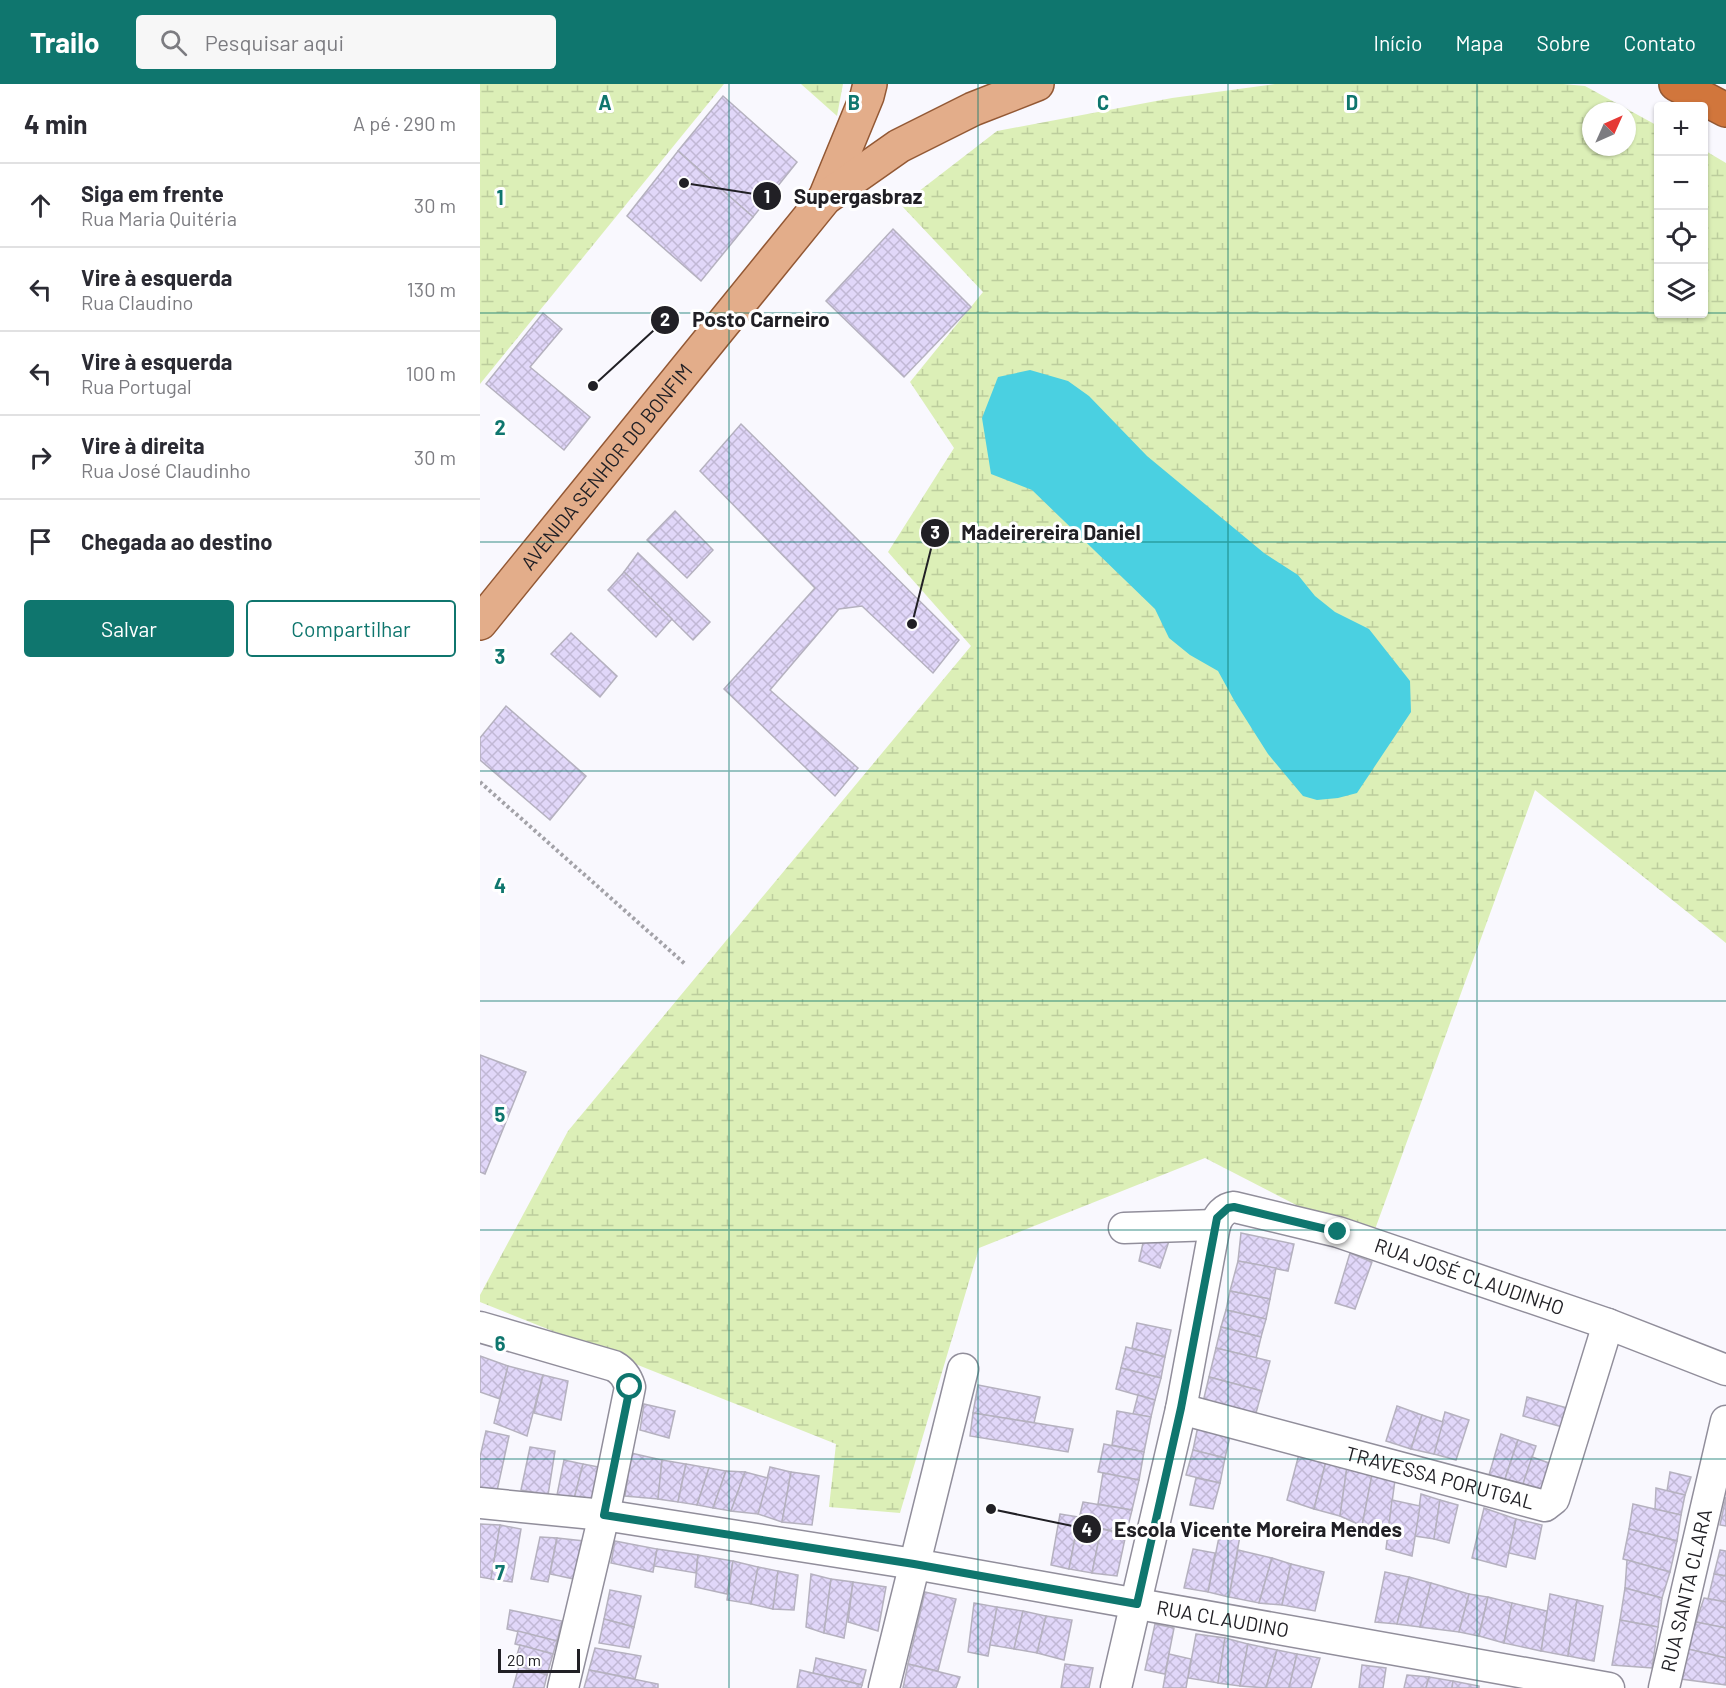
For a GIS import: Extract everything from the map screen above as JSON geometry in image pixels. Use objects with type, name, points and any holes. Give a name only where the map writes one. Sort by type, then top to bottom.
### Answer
[{"type":"highway","points":[[1676,84],[1726,110]]},
{"type":"main road","points":[[825,198],[870,84]]},
{"type":"main road","points":[[825,198],[899,146],[973,109],[1037,84]]},
{"type":"main road","name":"AVENIDA SENHOR DO BONFIM","points":[[480,623],[825,198]]},
{"type":"street","name":"RUA JOSÉ CLAUDINHO","points":[[1215,1225],[1221,1214],[1228,1208],[1234,1207],[1338,1232],[1608,1324],[1726,1370]]},
{"type":"street","points":[[1116,1688],[1181,1408],[1215,1225],[1124,1228]]},
{"type":"street","name":"TRAVESSA PORUTGAL","points":[[1181,1408],[1545,1506],[1554,1499],[1608,1324]]},
{"type":"street","points":[[480,1327],[614,1366],[622,1370],[630,1387],[604,1515],[563,1688]]},
{"type":"street","points":[[884,1688],[963,1369]]},
{"type":"street","name":"RUA SANTA CLARA","points":[[1664,1688],[1726,1421]]},
{"type":"street","name":"RUA CLAUDINO","points":[[480,1503],[604,1515],[914,1564],[1609,1688]]},
{"type":"path","points":[[480,782],[685,964]]},
{"type":"green space","points":[[480,84],[724,84],[480,384]]},
{"type":"green space","points":[[801,84],[843,84],[837,116]]},
{"type":"green space","points":[[1275,84],[1563,84],[1585,86],[1614,102],[1582,102],[1582,156],[1636,156],[1636,114],[1654,124],[1654,318],[1708,318],[1708,152],[1726,163],[1726,943],[1535,790],[1370,1243],[1205,1158],[979,1248],[900,1513],[829,1507],[836,1444],[480,1302],[480,1295],[568,1131],[971,646],[888,552],[954,448],[910,382],[983,292],[901,205],[997,131],[1172,98]]},
{"type":"water","points":[[1030,370],[1068,381],[1089,396],[1147,456],[1264,553],[1298,575],[1315,596],[1335,612],[1369,629],[1410,681],[1411,712],[1357,793],[1317,800],[1303,796],[1268,754],[1218,671],[1190,655],[1169,638],[1155,609],[1032,490],[991,474],[982,418],[998,377]]},
{"type":"building","points":[[723,96],[797,162],[753,217],[678,151]]},
{"type":"building","points":[[678,151],[753,217],[701,281],[627,216]]},
{"type":"building","points":[[893,229],[971,307],[904,377],[826,301]]},
{"type":"building","points":[[543,313],[562,329],[530,367],[590,417],[564,450],[486,384]]},
{"type":"building","points":[[741,424],[959,640],[933,673],[862,606],[839,609],[770,690],[858,768],[835,796],[724,689],[815,588],[700,471]]},
{"type":"building","points":[[675,511],[713,550],[687,578],[647,540]]},
{"type":"building","points":[[638,553],[710,622],[693,640],[624,572]]},
{"type":"building","points":[[624,572],[672,619],[656,637],[608,590]]},
{"type":"building","points":[[571,633],[617,676],[600,697],[551,654]]},
{"type":"building","points":[[506,706],[586,776],[550,820],[480,760],[480,738]]},
{"type":"building","points":[[480,1055],[526,1072],[485,1174],[480,1172]]},
{"type":"building","points":[[1241,1233],[1294,1244],[1288,1271],[1238,1261]]},
{"type":"building","points":[[1145,1234],[1169,1241],[1160,1268],[1139,1261]]},
{"type":"building","points":[[1350,1253],[1372,1262],[1355,1309],[1335,1303]]},
{"type":"building","points":[[1238,1261],[1276,1268],[1270,1299],[1230,1291]]},
{"type":"building","points":[[1230,1291],[1270,1299],[1266,1319],[1226,1310]]},
{"type":"building","points":[[1226,1310],[1266,1319],[1261,1337],[1221,1327]]},
{"type":"building","points":[[1137,1323],[1171,1330],[1165,1357],[1132,1348]]},
{"type":"building","points":[[1221,1327],[1261,1337],[1256,1358],[1216,1348]]},
{"type":"building","points":[[1126,1347],[1165,1357],[1161,1378],[1121,1368]]},
{"type":"building","points":[[1216,1348],[1270,1361],[1262,1391],[1209,1377]]},
{"type":"building","points":[[480,1356],[508,1366],[500,1399],[480,1392]]},
{"type":"building","points":[[508,1366],[543,1375],[527,1436],[494,1423]]},
{"type":"building","points":[[1121,1368],[1161,1378],[1155,1400],[1116,1389]]},
{"type":"building","points":[[543,1375],[568,1381],[561,1420],[534,1413]]},
{"type":"building","points":[[1209,1377],[1262,1391],[1256,1413],[1203,1402]]},
{"type":"building","points":[[978,1385],[1040,1397],[1034,1423],[973,1413]]},
{"type":"building","points":[[1138,1395],[1155,1400],[1151,1417],[1133,1414]]},
{"type":"building","points":[[1527,1397],[1571,1409],[1566,1428],[1523,1416]]},
{"type":"building","points":[[644,1404],[675,1411],[669,1438],[640,1430]]},
{"type":"building","points":[[1397,1406],[1422,1415],[1411,1449],[1386,1441]]},
{"type":"building","points":[[1117,1411],[1151,1417],[1144,1452],[1112,1445]]},
{"type":"building","points":[[1445,1412],[1469,1420],[1456,1460],[1434,1454]]},
{"type":"building","points":[[973,1413],[1073,1429],[1068,1452],[970,1436]]},
{"type":"building","points":[[1422,1415],[1443,1422],[1434,1454],[1411,1449]]},
{"type":"building","points":[[1198,1426],[1230,1436],[1225,1458],[1193,1450]]},
{"type":"building","points":[[486,1431],[509,1436],[497,1491],[480,1488],[480,1457]]},
{"type":"building","points":[[1501,1434],[1518,1440],[1505,1479],[1489,1475]]},
{"type":"building","points":[[1518,1440],[1536,1446],[1523,1484],[1505,1479]]},
{"type":"building","points":[[1104,1444],[1144,1452],[1139,1480],[1098,1472]]},
{"type":"building","points":[[530,1447],[555,1451],[548,1495],[521,1490]]},
{"type":"building","points":[[1193,1450],[1225,1458],[1220,1483],[1186,1475]]},
{"type":"building","points":[[631,1453],[662,1460],[658,1499],[625,1496]]},
{"type":"building","points":[[1299,1454],[1326,1461],[1314,1509],[1287,1500]]},
{"type":"building","points":[[1532,1457],[1552,1464],[1544,1492],[1523,1484]]},
{"type":"building","points":[[564,1460],[583,1464],[574,1499],[557,1495]]},
{"type":"building","points":[[662,1460],[686,1464],[678,1502],[658,1499]]},
{"type":"building","points":[[1326,1461],[1347,1467],[1340,1516],[1314,1509]]},
{"type":"building","points":[[583,1464],[604,1468],[596,1501],[574,1499]]},
{"type":"building","points":[[686,1464],[709,1468],[697,1505],[678,1502]]},
{"type":"building","points":[[770,1467],[791,1472],[782,1522],[758,1514]]},
{"type":"building","points":[[1347,1467],[1372,1475],[1362,1526],[1340,1516]]},
{"type":"building","points":[[709,1468],[726,1471],[713,1508],[697,1505]]},
{"type":"building","points":[[726,1471],[745,1472],[731,1511],[713,1508]]},
{"type":"building","points":[[745,1472],[768,1478],[758,1514],[731,1511]]},
{"type":"building","points":[[791,1472],[819,1476],[812,1525],[782,1522]]},
{"type":"building","points":[[1670,1472],[1691,1477],[1685,1495],[1667,1491]]},
{"type":"building","points":[[1103,1473],[1139,1480],[1132,1510],[1098,1504]]},
{"type":"building","points":[[1372,1475],[1395,1480],[1388,1532],[1362,1526]]},
{"type":"building","points":[[1196,1478],[1220,1483],[1213,1509],[1190,1505]]},
{"type":"building","points":[[1656,1488],[1685,1495],[1681,1515],[1655,1509]]},
{"type":"building","points":[[1421,1494],[1440,1500],[1434,1539],[1415,1536]]},
{"type":"building","points":[[1726,1497],[1726,1526],[1720,1525]]},
{"type":"building","points":[[1392,1500],[1420,1506],[1412,1556],[1386,1549]]},
{"type":"building","points":[[1440,1500],[1458,1505],[1449,1543],[1434,1539]]},
{"type":"building","points":[[1083,1502],[1132,1510],[1126,1534],[1078,1523]]},
{"type":"building","points":[[1633,1504],[1681,1515],[1677,1541],[1629,1529]]},
{"type":"building","points":[[1484,1508],[1516,1519],[1506,1567],[1472,1558]]},
{"type":"building","points":[[1060,1514],[1079,1517],[1069,1569],[1051,1565]]},
{"type":"building","points":[[1516,1519],[1542,1525],[1535,1559],[1509,1553]]},
{"type":"building","points":[[1078,1523],[1101,1529],[1092,1573],[1069,1569]]},
{"type":"building","points":[[480,1524],[500,1525],[491,1579],[480,1577]]},
{"type":"building","points":[[500,1525],[521,1529],[512,1582],[491,1579]]},
{"type":"building","points":[[1101,1529],[1126,1534],[1117,1576],[1092,1573]]},
{"type":"building","points":[[1629,1529],[1677,1541],[1670,1572],[1623,1559]]},
{"type":"building","points":[[1220,1532],[1240,1536],[1229,1597],[1208,1592]]},
{"type":"building","points":[[540,1537],[557,1538],[548,1582],[531,1579]]},
{"type":"building","points":[[557,1538],[584,1541],[574,1579],[550,1574]]},
{"type":"building","points":[[615,1541],[657,1549],[653,1572],[611,1563]]},
{"type":"building","points":[[657,1549],[698,1555],[696,1573],[654,1566]]},
{"type":"building","points":[[1193,1549],[1215,1553],[1208,1592],[1184,1588]]},
{"type":"building","points":[[1238,1550],[1272,1558],[1259,1603],[1229,1597]]},
{"type":"building","points":[[1720,1550],[1726,1551],[1726,1576],[1714,1574]]},
{"type":"building","points":[[698,1555],[733,1561],[727,1594],[695,1587]]},
{"type":"building","points":[[1272,1558],[1291,1564],[1282,1605],[1259,1603]]},
{"type":"building","points":[[1627,1560],[1670,1572],[1662,1598],[1625,1588]]},
{"type":"building","points":[[733,1561],[758,1567],[751,1604],[727,1600]]},
{"type":"building","points":[[1291,1564],[1324,1572],[1315,1611],[1282,1605]]},
{"type":"building","points":[[758,1567],[778,1571],[773,1609],[751,1604]]},
{"type":"building","points":[[778,1571],[798,1575],[794,1610],[773,1609]]},
{"type":"building","points":[[1385,1572],[1409,1577],[1397,1624],[1375,1622]]},
{"type":"building","points":[[811,1574],[831,1579],[824,1633],[806,1627]]},
{"type":"building","points":[[1714,1574],[1726,1576],[1726,1602],[1708,1599]]},
{"type":"building","points":[[1409,1577],[1431,1583],[1420,1627],[1397,1624]]},
{"type":"building","points":[[831,1579],[853,1582],[844,1638],[824,1633]]},
{"type":"building","points":[[853,1582],[886,1587],[878,1631],[848,1622]]},
{"type":"building","points":[[1431,1583],[1469,1594],[1459,1632],[1420,1627]]},
{"type":"building","points":[[1625,1588],[1662,1598],[1658,1627],[1620,1620]]},
{"type":"building","points":[[610,1590],[641,1596],[634,1627],[604,1619]]},
{"type":"building","points":[[925,1592],[956,1599],[938,1671],[908,1664]]},
{"type":"building","points":[[1469,1594],[1488,1597],[1479,1636],[1459,1632]]},
{"type":"building","points":[[1550,1594],[1577,1600],[1568,1656],[1541,1651]]},
{"type":"building","points":[[1488,1597],[1512,1603],[1504,1643],[1479,1636]]},
{"type":"building","points":[[1704,1598],[1726,1602],[1726,1628],[1696,1622]]},
{"type":"building","points":[[1577,1600],[1603,1606],[1594,1661],[1568,1656]]},
{"type":"building","points":[[974,1603],[997,1607],[988,1656],[968,1652]]},
{"type":"building","points":[[1512,1603],[1547,1611],[1541,1651],[1504,1643]]},
{"type":"building","points":[[997,1607],[1023,1611],[1014,1649],[990,1645]]},
{"type":"building","points":[[510,1610],[562,1621],[557,1641],[507,1629]]},
{"type":"building","points":[[1023,1611],[1046,1616],[1037,1653],[1014,1649]]},
{"type":"building","points":[[1046,1616],[1072,1620],[1064,1660],[1037,1653]]},
{"type":"building","points":[[604,1619],[634,1627],[629,1648],[599,1643]]},
{"type":"building","points":[[1620,1620],[1658,1627],[1652,1668],[1612,1665]]},
{"type":"building","points":[[1696,1622],[1726,1628],[1726,1658],[1688,1649]]},
{"type":"building","points":[[1155,1624],[1174,1628],[1165,1674],[1145,1670]]},
{"type":"building","points":[[518,1631],[557,1641],[553,1654],[515,1644]]},
{"type":"building","points":[[1196,1634],[1225,1638],[1218,1683],[1188,1678]]},
{"type":"building","points":[[1225,1638],[1248,1644],[1240,1686],[1218,1683]]},
{"type":"building","points":[[1248,1644],[1277,1650],[1266,1688],[1240,1686]]},
{"type":"building","points":[[520,1645],[553,1654],[547,1675],[514,1665]]},
{"type":"building","points":[[595,1648],[641,1656],[635,1679],[589,1670]]},
{"type":"building","points":[[1688,1649],[1726,1658],[1726,1685],[1681,1679]]},
{"type":"building","points":[[1277,1650],[1297,1654],[1289,1688],[1266,1688]]},
{"type":"building","points":[[1169,1654],[1191,1659],[1186,1688],[1163,1688]]},
{"type":"building","points":[[1297,1654],[1320,1658],[1311,1688],[1289,1688]]},
{"type":"building","points":[[816,1658],[866,1670],[862,1685],[813,1673]]},
{"type":"building","points":[[908,1664],[960,1677],[956,1688],[903,1688]]},
{"type":"building","points":[[1065,1664],[1093,1668],[1089,1688],[1061,1688]]},
{"type":"building","points":[[1362,1665],[1386,1668],[1383,1688],[1359,1688]]},
{"type":"building","points":[[519,1666],[547,1675],[544,1688],[513,1688]]},
{"type":"building","points":[[589,1670],[658,1684],[658,1688],[584,1688]]},
{"type":"building","points":[[800,1670],[862,1685],[861,1688],[797,1688]]},
{"type":"building","points":[[1407,1675],[1429,1677],[1426,1688],[1404,1688]]},
{"type":"building","points":[[1429,1677],[1453,1681],[1452,1688],[1426,1688]]},
{"type":"building","points":[[1453,1681],[1479,1686],[1479,1688],[1452,1688]]},
{"type":"place","name":"Supergasbraz","points":[[684,183]]},
{"type":"place","name":"Posto Carneiro","points":[[593,386]]},
{"type":"place","name":"Madeirereira Daniel","points":[[912,624]]},
{"type":"place","name":"Escola Vicente Moreira Mendes","points":[[991,1509]]},
{"type":"route","points":[[630,1387],[604,1515],[914,1564],[1137,1604],[1181,1408],[1217,1218],[1228,1208],[1234,1207],[1338,1232]]}]
